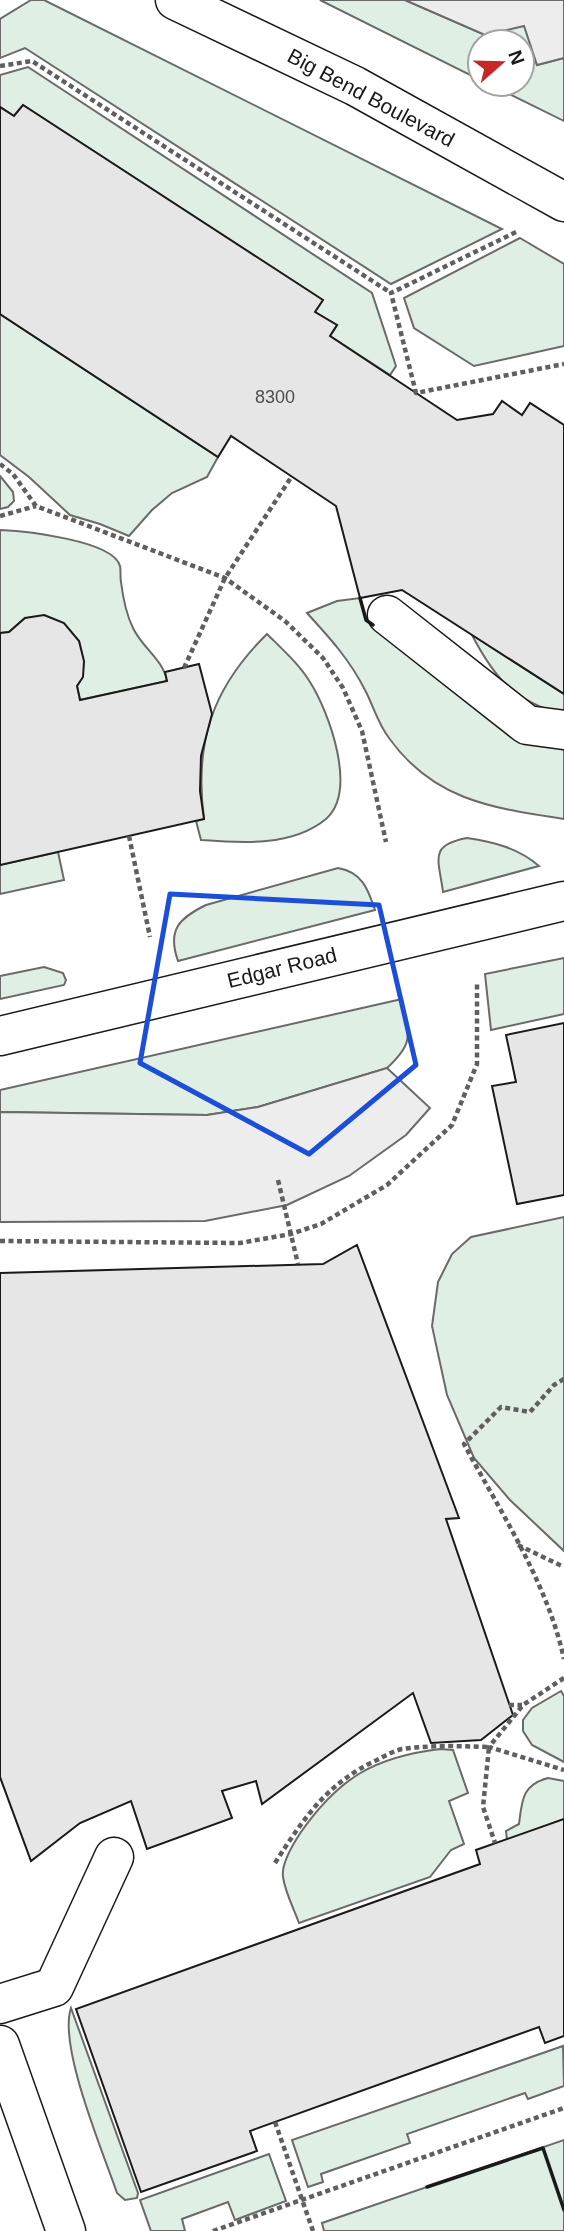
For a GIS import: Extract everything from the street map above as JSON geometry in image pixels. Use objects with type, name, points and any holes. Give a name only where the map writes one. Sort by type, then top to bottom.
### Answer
[{"type":"street","name":"Big Bend Boulevard","points":[[175,0],[355,86],[564,202]]},
{"type":"street","points":[[387,615],[527,725],[564,730]]},
{"type":"street","name":"Edgar Road","points":[[0,1036],[564,901]]},
{"type":"street","points":[[0,2004],[54,1987],[114,1857]]},
{"type":"street","points":[[0,2045],[66,2231]]},
{"type":"path","points":[[0,66],[32,61],[391,293],[416,393],[564,364]]},
{"type":"path","points":[[391,293],[520,230]]},
{"type":"path","points":[[0,464],[13,474],[36,506],[225,578],[285,621],[323,658],[343,688],[362,731],[386,842]]},
{"type":"path","points":[[184,668],[225,578],[292,477]]},
{"type":"path","points":[[0,516],[36,506]]},
{"type":"path","points":[[129,836],[150,937]]},
{"type":"path","points":[[0,1241],[240,1243],[291,1234],[321,1224],[387,1185],[452,1125],[477,1064],[477,981]]},
{"type":"path","points":[[278,1180],[298,1264]]},
{"type":"path","points":[[564,1379],[530,1412],[501,1407],[464,1444],[551,1612],[564,1659]]},
{"type":"path","points":[[518,1545],[564,1567]]},
{"type":"path","points":[[557,1631],[564,1628]]},
{"type":"path","points":[[495,1843],[484,1807],[489,1746],[523,1705],[564,1678]]},
{"type":"path","points":[[509,1705],[523,1705]]},
{"type":"path","points":[[275,1863],[297,1828],[324,1794],[365,1765],[399,1749],[489,1746],[564,1770]]},
{"type":"path","points":[[214,2231],[564,2108]]},
{"type":"path","points":[[275,2122],[313,2231]]},
{"type":"highlighted area","points":[[170,894],[379,905],[416,1065],[309,1154],[140,1063]]},
{"type":"green space","points":[[31,0],[44,0],[502,229],[391,284],[25,48],[0,58],[0,19]]},
{"type":"green space","points":[[320,0],[405,0],[469,28],[466,28],[466,73]]},
{"type":"green space","points":[[564,58],[564,121],[517,98],[536,98],[536,62],[537,65]]},
{"type":"green space","points":[[28,67],[372,293],[396,366],[390,375],[330,336],[337,325],[315,312],[322,300],[23,105],[14,116],[0,107],[0,75]]},
{"type":"green space","points":[[520,238],[564,264],[564,346],[474,366],[414,328],[404,298]]},
{"type":"green space","points":[[0,314],[218,457],[207,477],[172,493],[152,510],[129,536],[70,515],[29,477],[0,455]]},
{"type":"green space","points":[[0,476],[13,492],[14,501],[8,507],[0,509]]},
{"type":"green space","points":[[0,530],[27,532],[85,543],[114,557],[120,566],[124,600],[131,623],[161,666],[167,681],[80,700],[77,686],[83,664],[79,641],[25,618],[9,632],[0,633]]},
{"type":"green space","points":[[360,598],[366,620],[521,739],[564,744],[564,819],[513,811],[467,798],[425,776],[407,759],[385,733],[353,669],[307,613],[337,601]]},
{"type":"green space","points":[[267,634],[306,675],[325,712],[332,731],[340,771],[340,790],[335,806],[326,819],[298,835],[249,842],[201,840],[196,821],[204,819],[202,766],[211,718],[233,675]]},
{"type":"green space","points":[[472,635],[564,694],[564,715],[532,703],[508,686],[489,664]]},
{"type":"green space","points":[[467,838],[505,847],[539,866],[443,892],[439,863],[441,850],[446,845]]},
{"type":"green space","points":[[58,852],[64,880],[0,894],[0,865]]},
{"type":"green space","points":[[338,868],[353,873],[363,883],[375,910],[178,961],[175,933],[182,920],[197,910],[206,905]]},
{"type":"green space","points":[[564,958],[564,1014],[491,1030],[485,974]]},
{"type":"green space","points":[[44,967],[63,973],[66,980],[64,985],[0,999],[0,976]]},
{"type":"green space","points":[[402,999],[408,1037],[402,1051],[387,1068],[258,1107],[207,1115],[0,1112],[0,1090]]},
{"type":"green space","points":[[564,1217],[564,1551],[510,1500],[474,1458],[447,1395],[432,1326],[438,1282],[452,1254],[471,1237]]},
{"type":"green space","points":[[561,1691],[564,1696],[564,1762],[532,1745],[523,1731],[523,1720],[532,1708]]},
{"type":"green space","points":[[440,1749],[453,1750],[468,1793],[449,1801],[464,1844],[451,1850],[430,1877],[299,1923],[286,1889],[283,1872],[291,1848],[315,1813],[329,1797],[360,1773],[396,1758]]},
{"type":"green space","points":[[548,1778],[564,1781],[564,1819],[507,1840],[506,1831],[519,1824],[528,1789]]},
{"type":"green space","points":[[71,2008],[138,2193],[137,2198],[125,2200],[117,2193],[93,2126],[71,2047]]},
{"type":"green space","points":[[563,2046],[564,2086],[528,2099],[525,2093],[407,2134],[410,2143],[321,2174],[323,2182],[308,2187],[292,2140]]},
{"type":"green space","points":[[564,2140],[564,2231],[324,2231],[322,2223]]},
{"type":"green space","points":[[269,2154],[286,2201],[235,2220],[228,2202],[182,2219],[185,2231],[151,2231],[140,2200]]},
{"type":"shaded area","points":[[405,0],[564,0],[564,58],[537,65],[536,28],[469,28]]},
{"type":"shaded area","points":[[387,1068],[430,1108],[406,1135],[349,1176],[287,1205],[205,1221],[0,1222],[0,1112],[207,1115],[258,1107]]},
{"type":"building","points":[[23,105],[323,300],[315,312],[337,325],[330,336],[457,420],[493,414],[502,401],[522,415],[530,403],[564,425],[564,694],[402,590],[360,598],[336,506],[231,436],[218,457],[0,314],[0,107],[14,116]]},
{"type":"building","points":[[44,615],[64,623],[79,641],[84,661],[83,677],[77,686],[80,700],[167,681],[165,672],[199,664],[212,714],[201,756],[200,791],[204,819],[0,865],[0,633],[9,632],[25,618]]},
{"type":"building","points":[[564,1023],[564,1195],[517,1204],[492,1086],[516,1082],[506,1035]]},
{"type":"building","points":[[357,1245],[459,1518],[446,1519],[513,1715],[481,1740],[431,1743],[413,1693],[262,1804],[256,1781],[222,1791],[232,1818],[147,1849],[131,1801],[80,1823],[31,1861],[0,1777],[0,1273],[323,1264]]},
{"type":"building","points":[[564,1819],[564,2036],[545,2043],[539,2027],[250,2131],[257,2151],[141,2192],[76,2009],[480,1864],[476,1850]]},
{"type":"wall","points":[[360,598],[366,620],[373,625]]},
{"type":"wall","points":[[427,2187],[543,2148],[564,2210]]}]
